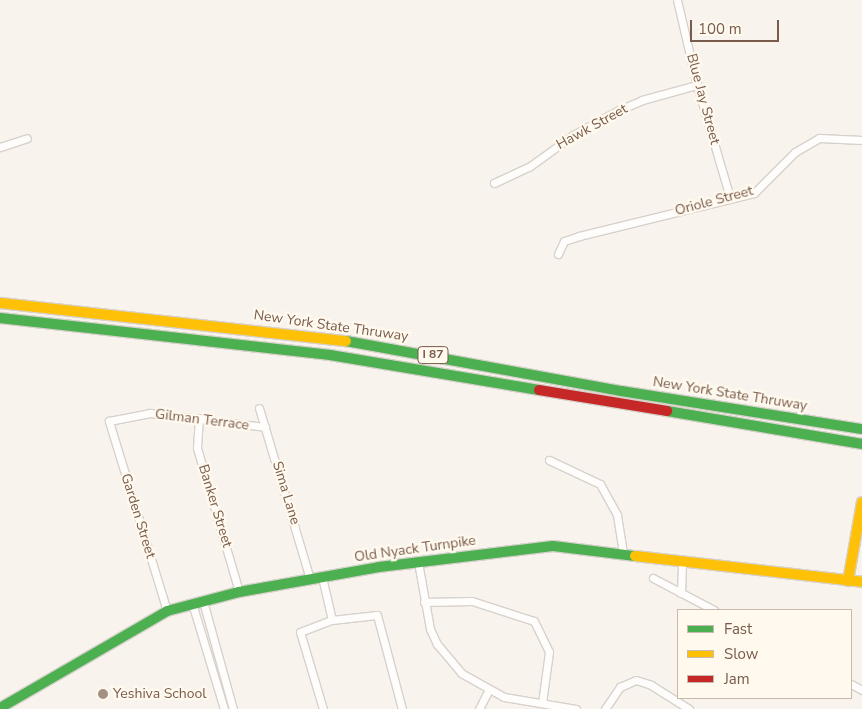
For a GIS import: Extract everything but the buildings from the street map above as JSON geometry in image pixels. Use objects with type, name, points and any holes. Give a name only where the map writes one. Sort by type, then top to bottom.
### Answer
[{"type":"main road","name":"New York State Thruway","points":[[0,303],[236,327],[373,345],[621,391],[862,429]]},
{"type":"main road","name":"New York State Thruway","points":[[0,318],[330,354],[862,444]]},
{"type":"main road","points":[[848,580],[862,502]]},
{"type":"main road","name":"Old Nyack Turnpike","points":[[0,708],[167,611],[239,592],[322,576],[529,546],[553,546],[862,582]]},
{"type":"street","name":"Blue Jay Street","points":[[677,0],[697,85],[730,198]]},
{"type":"street","name":"Hawk Street","points":[[494,184],[529,167],[573,135],[619,110],[642,100],[697,85]]},
{"type":"street","points":[[0,147],[27,138]]},
{"type":"street","name":"Oriole Street","points":[[558,254],[564,241],[754,193],[765,185],[806,144],[826,138],[862,140]]},
{"type":"street","name":"Sima Lane","points":[[260,408],[310,578]]},
{"type":"street","name":"Gilman Terrace","points":[[109,421],[150,413],[265,427]]},
{"type":"street","name":"Banker Street","points":[[199,418],[197,448],[239,592]]},
{"type":"street","name":"Garden Street","points":[[109,421],[167,611]]},
{"type":"street","points":[[549,460],[600,484],[617,515],[623,553]]},
{"type":"street","points":[[681,593],[682,560]]},
{"type":"street","points":[[418,562],[430,629],[448,659],[461,673],[488,691],[504,697],[576,709]]},
{"type":"street","points":[[322,576],[332,620]]},
{"type":"street","points":[[653,578],[712,609]]},
{"type":"street","points":[[203,601],[233,709]]},
{"type":"street","points":[[424,602],[472,601],[534,621],[549,652],[542,703]]},
{"type":"street","points":[[192,603],[224,709]]},
{"type":"street","points":[[323,709],[300,632],[332,620],[377,615],[402,709]]},
{"type":"street","points":[[605,709],[620,687],[636,680],[651,685],[689,709]]},
{"type":"street","points":[[478,709],[488,691]]},
{"type":"traffic: fast","points":[[0,318],[330,355],[539,390]]},
{"type":"traffic: fast","points":[[346,341],[621,391],[862,429]]},
{"type":"traffic: fast","points":[[667,411],[862,444]]},
{"type":"traffic: fast","points":[[0,708],[167,611],[239,592],[379,567],[553,546],[635,556]]},
{"type":"traffic: slow","points":[[0,303],[346,341]]},
{"type":"traffic: slow","points":[[848,581],[862,502]]},
{"type":"traffic: slow","points":[[635,556],[862,582]]},
{"type":"traffic: jam","points":[[539,390],[667,411]]},
{"type":"place","name":"Yeshiva School","points":[[103,694]]}]
